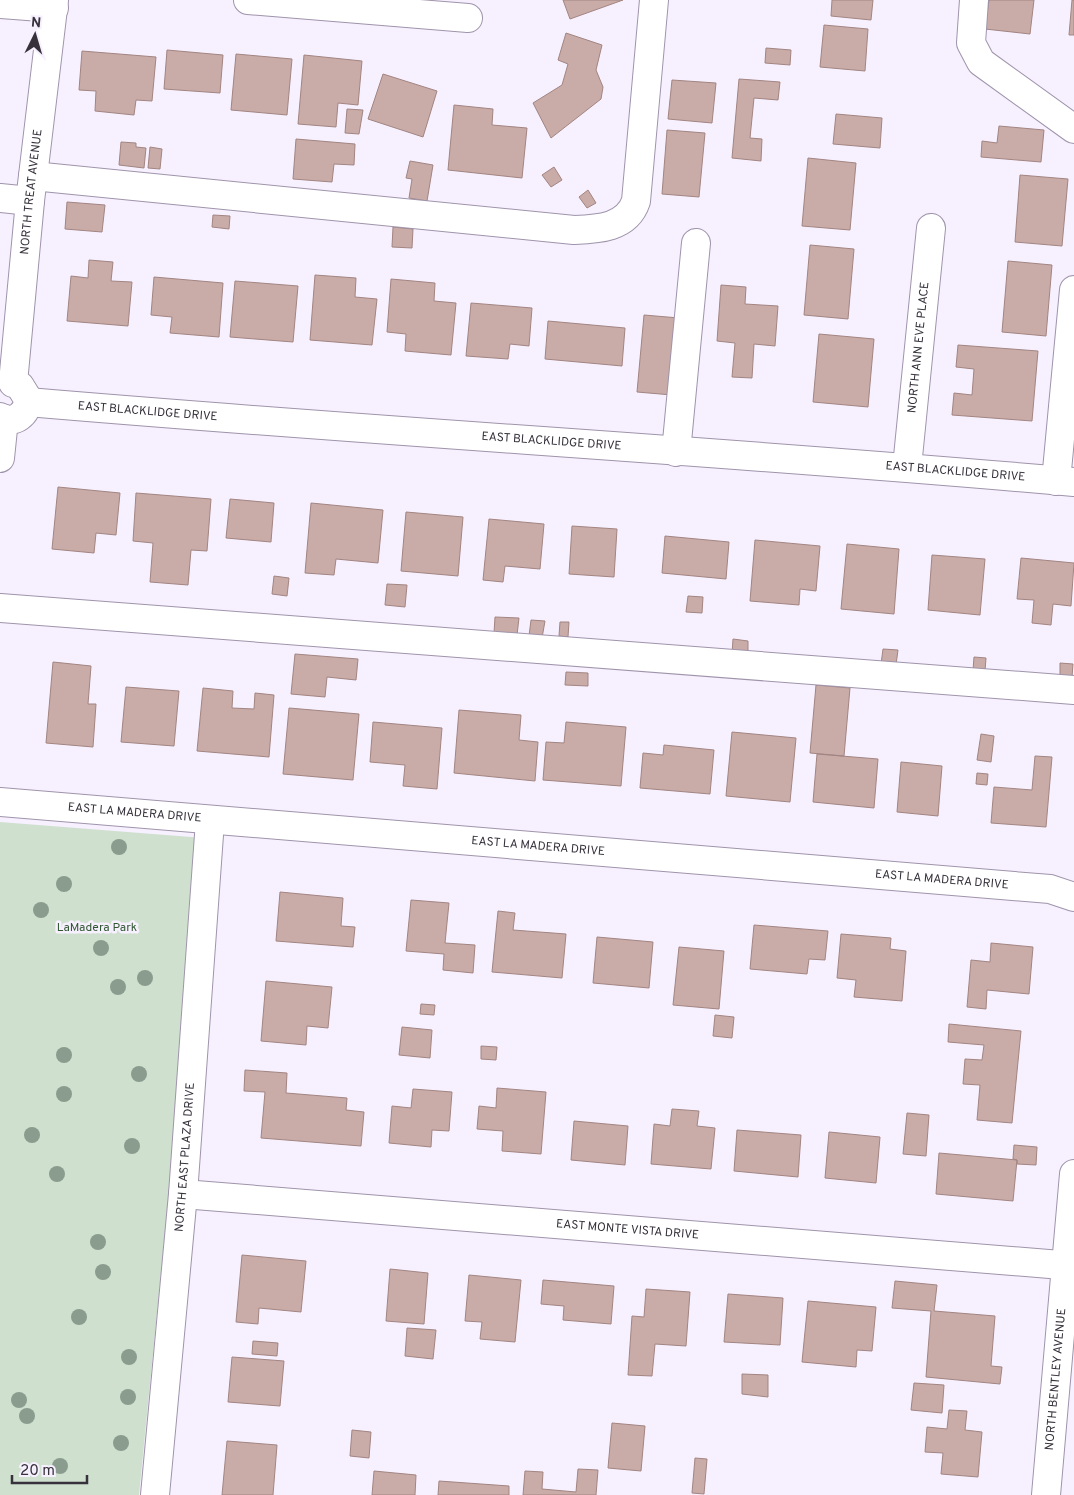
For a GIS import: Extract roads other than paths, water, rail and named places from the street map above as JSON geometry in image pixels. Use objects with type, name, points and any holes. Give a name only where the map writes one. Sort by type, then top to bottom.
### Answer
[{"type":"street","points":[[248,0],[468,18]]},
{"type":"street","points":[[0,198],[32,189],[600,230],[624,219],[633,211],[636,202],[654,0]]},
{"type":"street","points":[[974,0],[971,43],[981,62],[1074,129]]},
{"type":"street","points":[[0,4],[54,4]]},
{"type":"street","name":"NORTH TREAT AVENUE","points":[[14,390],[32,189],[54,4]]},
{"type":"street","name":"NORTH ANN EVE PLACE","points":[[907,467],[931,228]]},
{"type":"street","points":[[676,452],[696,243]]},
{"type":"street","points":[[1065,481],[1074,290]]},
{"type":"street","points":[[0,458],[2,418],[10,420],[22,415],[14,390]]},
{"type":"street","name":"EAST BLACKLIDGE DRIVE","points":[[14,390],[676,452],[907,467],[1065,481]]},
{"type":"street","points":[[0,608],[1074,690]]},
{"type":"street","name":"EAST LA MADERA DRIVE","points":[[0,802],[210,821],[1050,889],[1074,897]]},
{"type":"street","name":"NORTH EAST PLAZA DRIVE","points":[[155,1495],[183,1194],[210,821]]},
{"type":"street","name":"NORTH BENTLEY AVENUE","points":[[1046,1495],[1070,1265],[1074,1174]]},
{"type":"street","name":"EAST MONTE VISTA DRIVE","points":[[183,1194],[1070,1265]]},
{"type":"park label","name":"LaMadera Park","points":[[97,928]]}]
